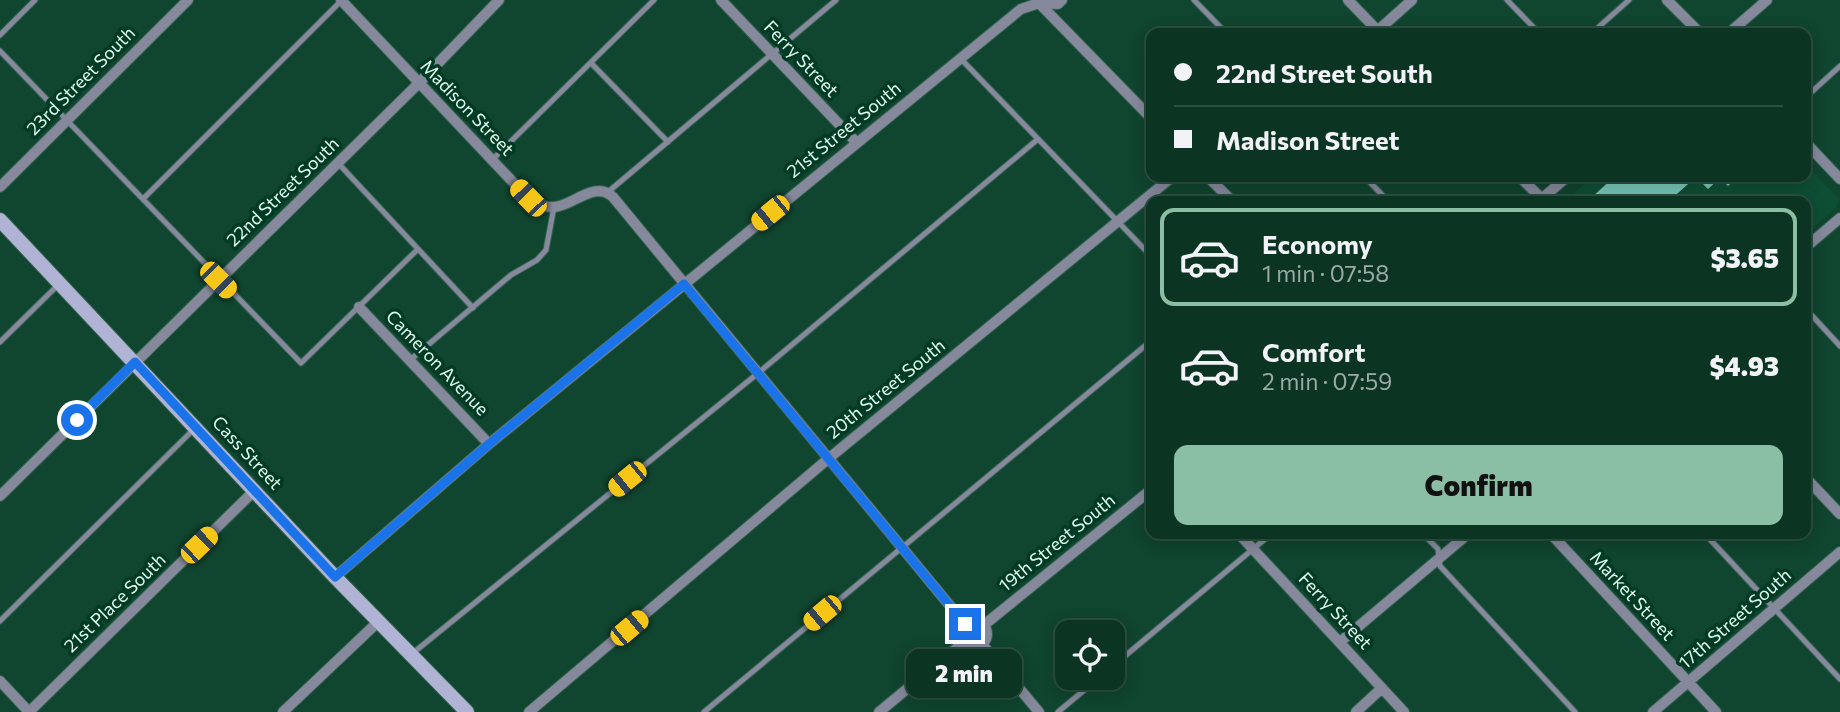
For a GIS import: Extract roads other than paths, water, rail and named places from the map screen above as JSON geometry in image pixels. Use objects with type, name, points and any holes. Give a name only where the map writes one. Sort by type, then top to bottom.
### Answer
[{"type":"street","name":"23rd Street South","points":[[0,187],[188,0]]},
{"type":"street","name":"Madison Street","points":[[341,0],[528,198],[541,206],[554,207]]},
{"type":"street","name":"22nd Street South","points":[[0,496],[419,83],[499,0]]},
{"type":"street","name":"Ferry Street","points":[[721,0],[856,142]]},
{"type":"street","name":"21st Street South","points":[[335,577],[489,444],[1021,9],[1037,1],[1058,4],[1062,0]]},
{"type":"street","points":[[1348,0],[1374,28]]},
{"type":"street","points":[[1382,28],[1412,0]]},
{"type":"street","points":[[1667,0],[1695,28]]},
{"type":"street","points":[[1735,28],[1767,0]]},
{"type":"street","points":[[1037,1],[1146,113]]},
{"type":"street","points":[[1811,148],[1840,179]]},
{"type":"street","name":"20th Street South","points":[[1149,196],[1166,182]]},
{"type":"street","points":[[1215,182],[1228,196]]},
{"type":"street","points":[[1525,182],[1538,196]]},
{"type":"street","points":[[1546,196],[1562,182]]},
{"type":"street","points":[[554,207],[596,191],[608,192],[965,624]]},
{"type":"street","name":"20th Street South","points":[[529,712],[828,459],[1146,198]]},
{"type":"street","points":[[1811,243],[1840,218]]},
{"type":"street","name":"Cass Street","points":[[0,220],[461,710]]},
{"type":"street","name":"Cameron Avenue","points":[[359,307],[489,444]]},
{"type":"street","points":[[1811,483],[1840,514]]},
{"type":"street","name":"21st Place South","points":[[29,712],[255,490]]},
{"type":"street","name":"19th Street South","points":[[984,625],[1146,494]]},
{"type":"street","name":"Ferry Street","points":[[1245,539],[1404,712]]},
{"type":"street","points":[[1340,642],[1462,539]]},
{"type":"street","name":"Market Street","points":[[1556,539],[1716,712]]},
{"type":"street","name":"17th Street South","points":[[1653,712],[1840,552]]},
{"type":"street","points":[[973,620],[984,625],[987,637],[982,644],[971,647],[964,642],[960,635],[965,624],[973,620]]},
{"type":"street","points":[[283,712],[379,621]]},
{"type":"street","points":[[879,712],[964,642]]},
{"type":"street","points":[[982,644],[1039,712]]},
{"type":"street","points":[[0,681],[29,712]]},
{"type":"street","points":[[1356,712],[1382,688]]},
{"type":"lane","points":[[0,35],[35,0]]},
{"type":"lane","points":[[143,199],[341,0]]},
{"type":"lane","points":[[492,160],[654,0]]},
{"type":"lane","points":[[608,192],[836,0]]},
{"type":"lane","points":[[1194,0],[1221,28]]},
{"type":"lane","points":[[1507,0],[1534,28]]},
{"type":"lane","points":[[1598,28],[1629,0]]},
{"type":"lane","points":[[0,51],[300,363],[418,249]]},
{"type":"lane","points":[[960,58],[1146,251]]},
{"type":"lane","points":[[591,64],[668,142]]},
{"type":"lane","points":[[1811,92],[1840,66]]},
{"type":"lane","points":[[411,654],[757,374],[1038,139]]},
{"type":"lane","points":[[338,163],[473,307]]},
{"type":"lane","points":[[1370,182],[1383,196]]},
{"type":"lane","points":[[410,360],[511,275],[537,260],[546,250],[554,207]]},
{"type":"lane","points":[[0,342],[60,283]]},
{"type":"lane","points":[[1811,314],[1840,346]]},
{"type":"lane","points":[[704,712],[1146,345]]},
{"type":"lane","points":[[0,621],[196,427]]},
{"type":"lane","points":[[1125,656],[1264,539]]},
{"type":"lane","points":[[1428,539],[1438,549],[1440,566],[1575,712]]},
{"type":"lane","points":[[1710,539],[1840,679]]},
{"type":"lane","points":[[1058,712],[1084,690]]}]
